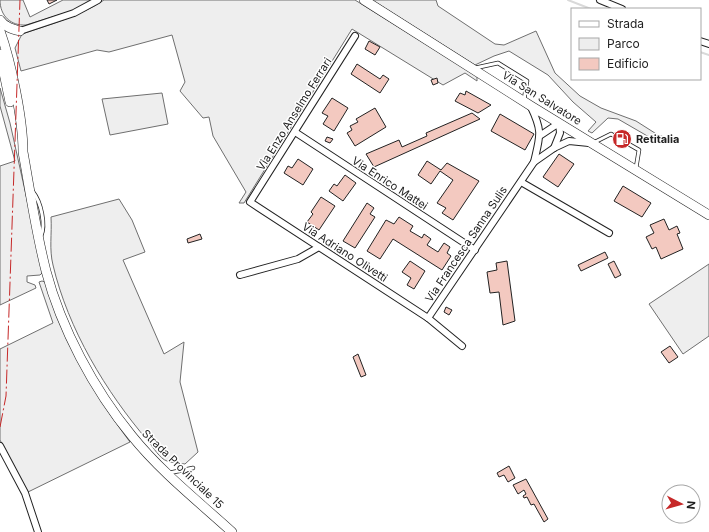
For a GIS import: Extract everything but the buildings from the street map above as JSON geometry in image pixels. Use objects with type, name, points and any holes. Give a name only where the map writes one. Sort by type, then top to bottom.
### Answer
[{"type":"main road","name":"Via San Salvatore","points":[[364,0],[475,69],[527,104],[709,215]]},
{"type":"main road","points":[[0,20],[4,25],[16,30],[7,37],[0,36]]},
{"type":"main road","name":"Strada Provinciale 15","points":[[0,36],[12,79],[23,141],[23,152],[46,271],[58,309],[77,351],[108,402],[132,436],[167,473],[232,532]]},
{"type":"main road","name":"Strada Provinciale 15","points":[[0,54],[19,143],[23,152]]},
{"type":"main road","points":[[0,71],[3,84],[8,90]]},
{"type":"street","points":[[16,30],[74,13],[98,0]]},
{"type":"street","points":[[600,0],[620,8]]},
{"type":"street","name":"Via Enzo Anselmo Ferrari","points":[[250,202],[355,36]]},
{"type":"street","name":"Via Francesca Sanna Sulis","points":[[428,318],[534,162],[541,135],[540,124],[527,104]]},
{"type":"street","points":[[541,135],[559,123],[560,133],[554,148]]},
{"type":"street","name":"Via Enrico Mattei","points":[[295,132],[475,250]]},
{"type":"street","name":"Via Francesca Sanna Sulis","points":[[534,162],[554,148],[570,141],[593,144]]},
{"type":"street","name":"Via Francesca Sanna Sulis","points":[[521,182],[609,233]]},
{"type":"street","name":"Via Adriano Olivetti","points":[[250,202],[428,318],[462,346]]},
{"type":"street","points":[[240,275],[298,259],[319,247]]},
{"type":"street","points":[[0,446],[25,493],[38,532]]},
{"type":"lane","points":[[475,69],[498,63],[527,81],[527,104]]},
{"type":"lane","points":[[593,144],[611,134],[639,150],[636,170]]},
{"type":"lane","points":[[167,473],[192,468]]},
{"type":"green space","points":[[0,0],[23,0],[30,17],[63,0],[93,0],[75,10],[26,25],[21,25],[7,19],[2,11]]},
{"type":"green space","points":[[104,0],[355,0],[477,76],[477,81],[465,73],[443,85],[352,29],[244,203],[239,203],[246,192],[213,136],[209,117],[203,118],[180,91],[185,82],[172,35],[109,52],[97,50],[21,71],[15,48],[22,34],[74,16]]},
{"type":"green space","points":[[372,0],[436,0],[438,6],[495,44],[504,45],[536,31],[555,73],[580,96],[601,108],[636,121],[658,135],[677,141],[656,141],[618,119],[608,118],[592,133],[588,131],[596,122],[573,102],[548,75],[509,51],[475,65]]},
{"type":"green space","points":[[0,88],[10,123],[43,272],[40,275],[27,276],[27,282],[35,285],[36,288],[0,305],[0,166],[15,161],[0,106]]},
{"type":"green space","points":[[162,93],[168,124],[110,135],[102,99]]},
{"type":"green space","points":[[119,199],[132,220],[145,252],[123,260],[164,354],[184,342],[180,382],[198,452],[185,464],[169,462],[164,460],[159,455],[132,422],[103,381],[90,359],[68,313],[53,265],[51,247],[51,217]]},
{"type":"green space","points":[[709,264],[709,336],[683,354],[649,304]]},
{"type":"green space","points":[[39,282],[45,282],[70,346],[92,386],[130,442],[28,492],[0,440],[0,349],[53,323]]},
{"type":"waterway","points":[[568,0],[588,8]]},
{"type":"waterway","points":[[701,52],[709,55]]},
{"type":"power","points":[[0,427],[6,396],[20,0]]},
{"type":"place","name":"Retitalia","points":[[622,139]]}]
